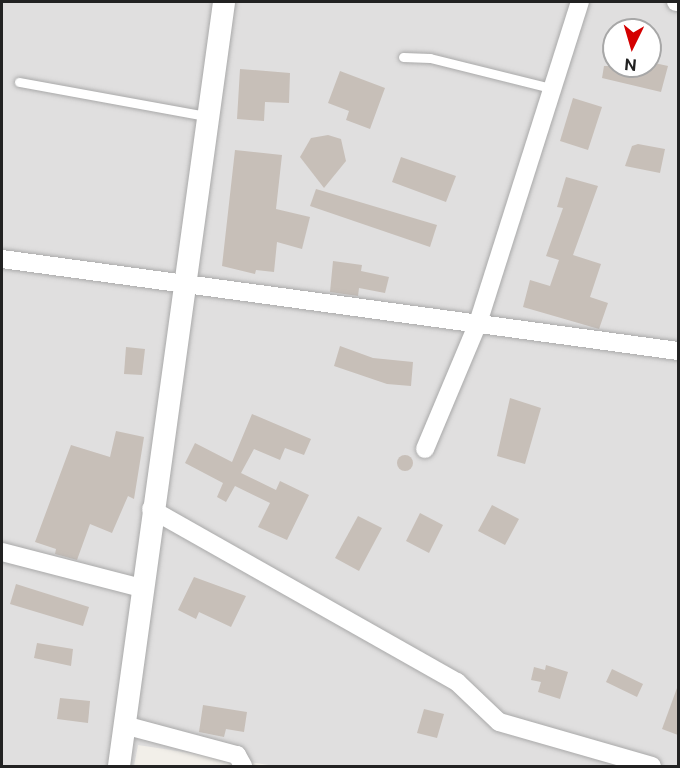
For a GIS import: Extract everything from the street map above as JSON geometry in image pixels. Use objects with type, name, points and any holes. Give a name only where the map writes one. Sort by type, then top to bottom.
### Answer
[{"type":"street","points":[[119,766],[151,509],[183,284],[210,117],[224,2]]},
{"type":"street","points":[[426,449],[478,323],[580,2]]},
{"type":"street","points":[[2,259],[678,351]]},
{"type":"street","points":[[151,509],[457,682],[499,722],[633,763],[652,766]]},
{"type":"street","points":[[2,552],[141,588]]},
{"type":"street","points":[[124,726],[237,755],[243,766]]},
{"type":"lane","points":[[403,57],[430,58],[554,89]]},
{"type":"lane","points":[[19,82],[210,117]]},
{"type":"shaded area","points":[[2,2],[678,2],[678,766],[275,766],[138,745],[134,766],[2,766]]},
{"type":"building","points":[[662,65],[668,66],[661,92],[602,78],[662,78]]},
{"type":"building","points":[[240,69],[290,73],[289,103],[265,102],[264,121],[237,119]]},
{"type":"building","points":[[340,71],[385,88],[370,129],[346,120],[349,111],[328,103]]},
{"type":"building","points":[[573,98],[602,107],[588,150],[560,141]]},
{"type":"building","points":[[328,135],[341,139],[346,161],[324,188],[300,157],[311,138]]},
{"type":"building","points":[[638,144],[665,149],[660,173],[625,166],[632,146]]},
{"type":"building","points":[[235,150],[282,155],[276,209],[310,217],[302,249],[277,242],[274,272],[256,270],[255,274],[222,266]]},
{"type":"building","points":[[401,157],[456,176],[446,202],[392,182]]},
{"type":"building","points":[[566,177],[598,186],[573,255],[601,264],[590,297],[608,303],[599,329],[523,307],[530,280],[550,286],[559,260],[546,256],[563,208],[557,207]]},
{"type":"building","points":[[316,189],[437,225],[430,247],[310,206]]},
{"type":"building","points":[[333,261],[362,265],[361,271],[389,277],[385,293],[359,288],[358,296],[330,292]]},
{"type":"building","points":[[340,346],[373,358],[413,362],[411,386],[387,384],[334,366]]},
{"type":"building","points":[[126,347],[145,349],[142,375],[124,374]]},
{"type":"building","points":[[510,398],[541,408],[525,464],[497,456]]},
{"type":"building","points":[[252,414],[311,439],[304,455],[285,448],[280,460],[254,449],[241,473],[276,490],[280,481],[309,495],[287,540],[258,527],[270,503],[235,486],[226,502],[217,497],[223,483],[185,463],[195,443],[232,462]]},
{"type":"building","points":[[116,431],[144,437],[134,499],[128,496],[112,533],[90,524],[77,560],[55,554],[56,549],[35,542],[71,445],[110,457]]},
{"type":"building","points":[[402,455],[408,455],[413,463],[411,469],[402,471],[397,466],[397,460]]},
{"type":"building","points":[[492,505],[519,519],[505,545],[478,531]]},
{"type":"building","points":[[420,513],[443,525],[429,553],[406,541]]},
{"type":"building","points":[[358,516],[382,528],[359,571],[335,558]]},
{"type":"building","points":[[194,577],[246,596],[231,627],[199,612],[196,619],[178,610]]},
{"type":"building","points":[[16,584],[89,607],[83,626],[10,604]]},
{"type":"building","points":[[37,643],[73,649],[71,666],[34,658]]},
{"type":"building","points":[[546,665],[568,672],[560,699],[538,692],[541,682],[531,680],[534,667],[545,670]]},
{"type":"building","points":[[612,669],[643,684],[637,697],[606,682]]},
{"type":"building","points":[[678,688],[678,735],[662,729]]},
{"type":"building","points":[[60,698],[90,701],[88,723],[57,719]]},
{"type":"building","points":[[203,705],[247,712],[244,732],[226,729],[224,737],[199,732]]},
{"type":"building","points":[[424,709],[444,714],[437,738],[417,733]]}]
